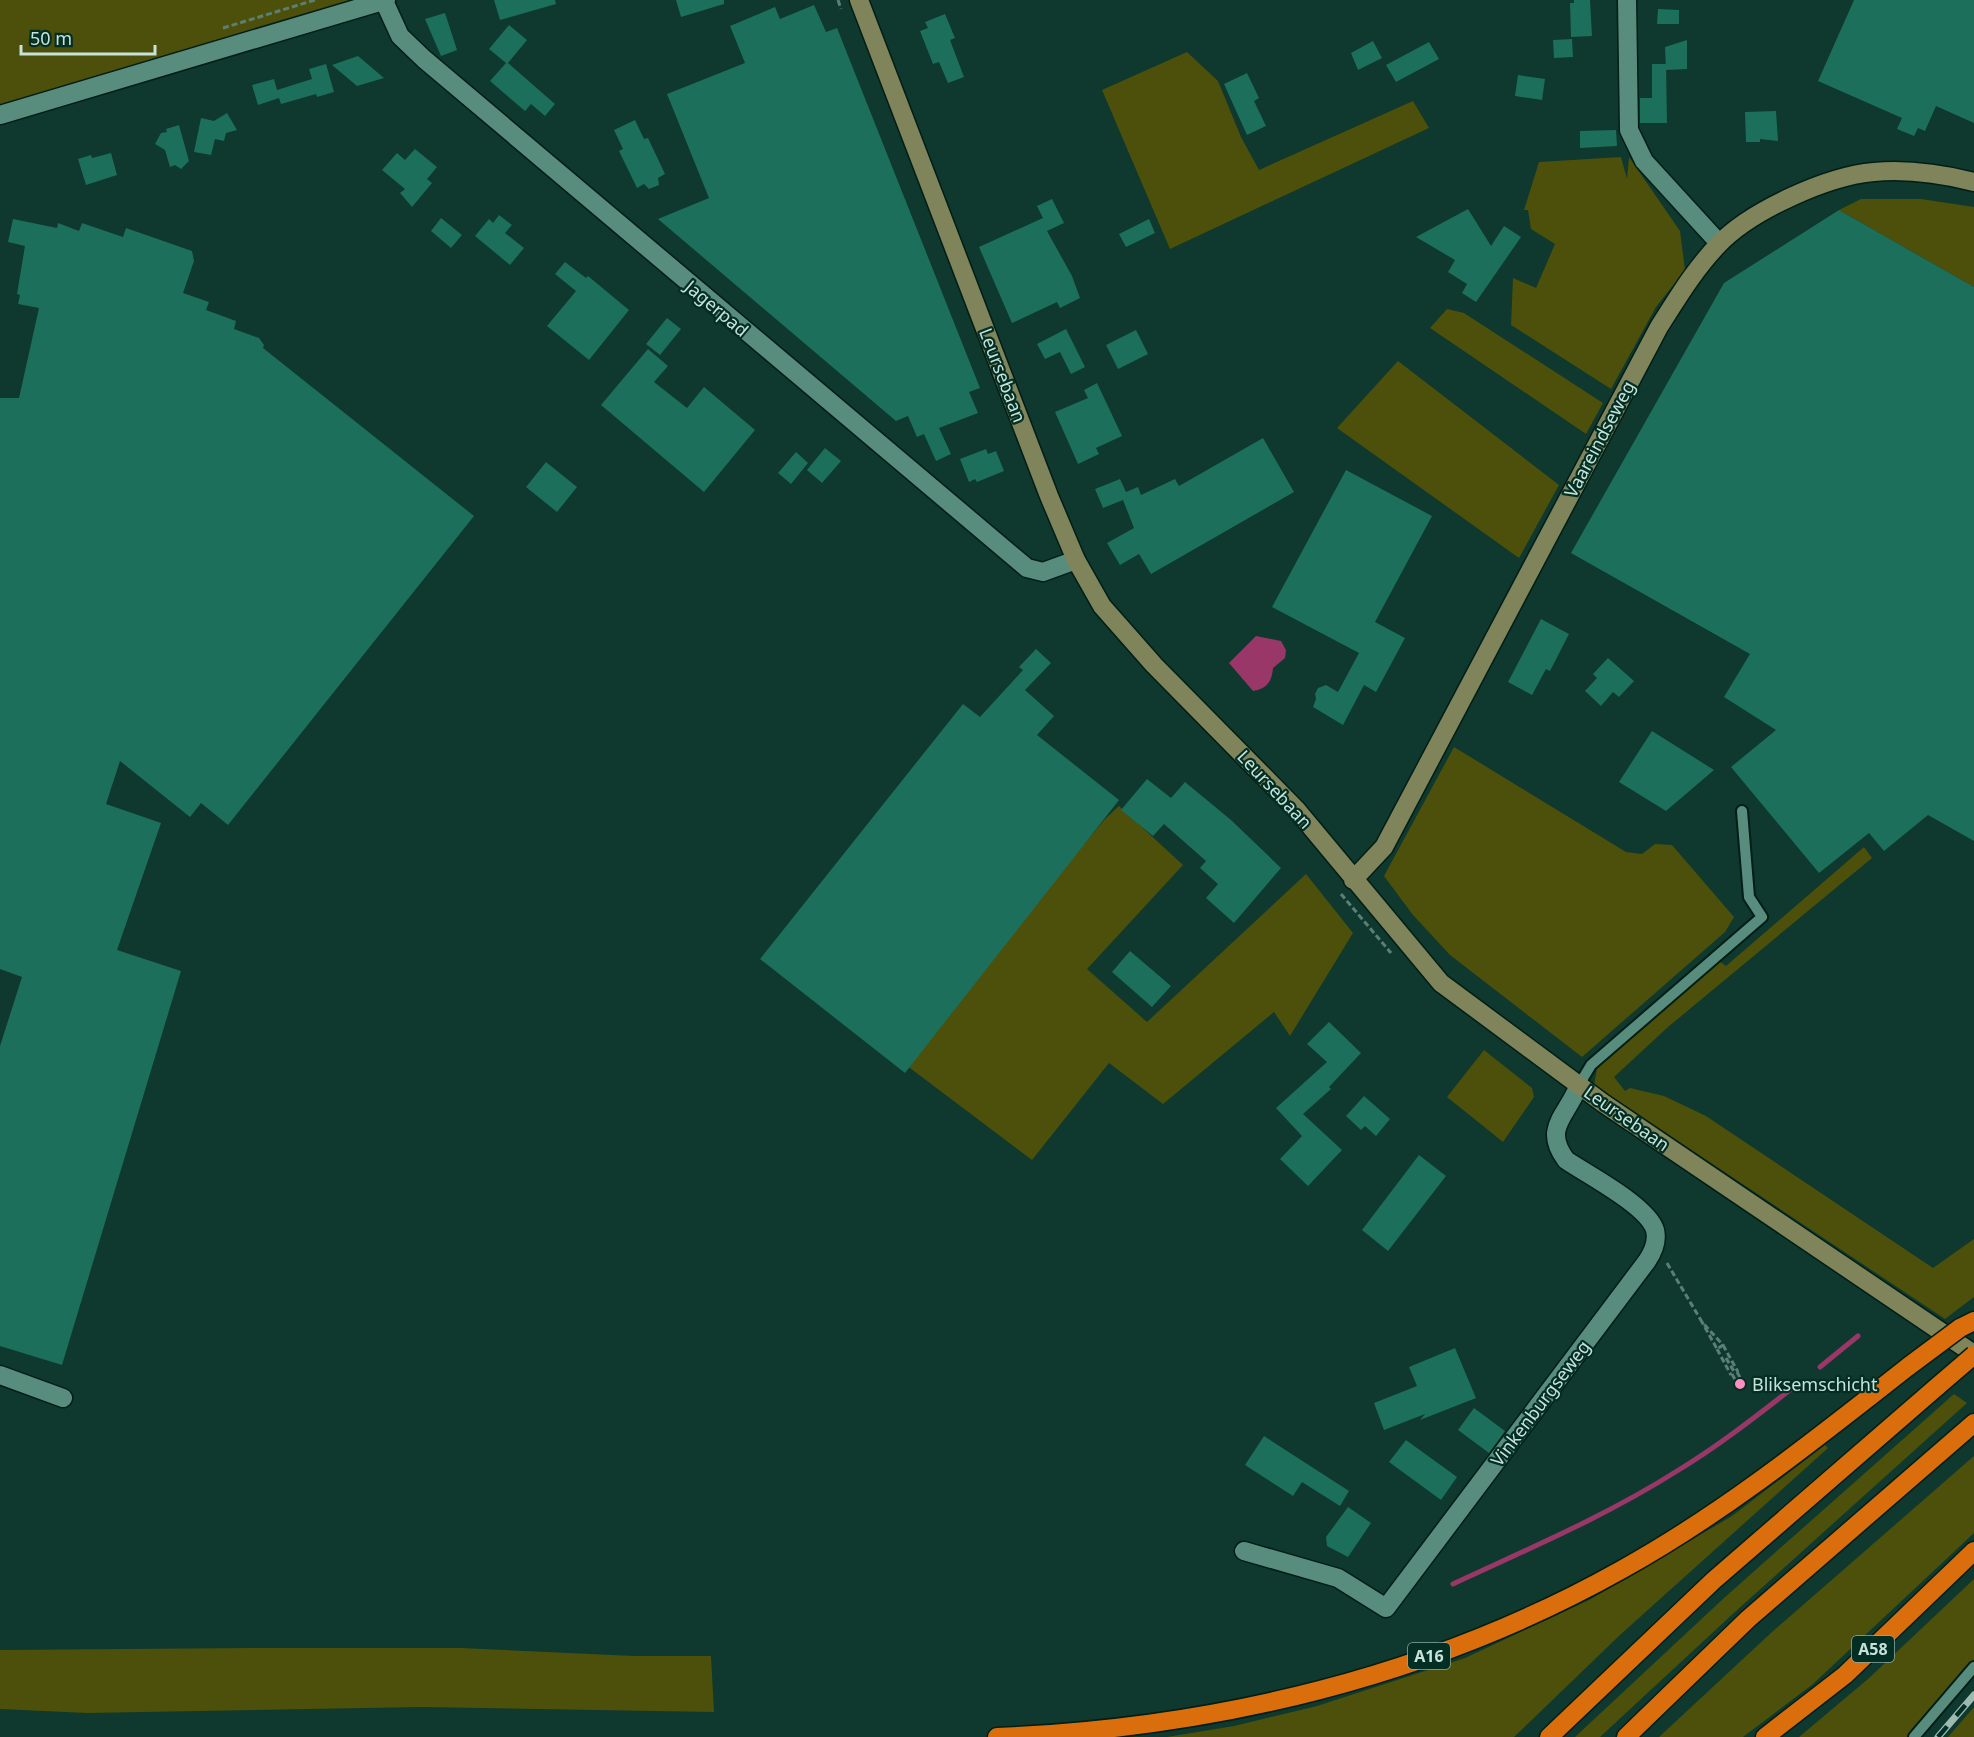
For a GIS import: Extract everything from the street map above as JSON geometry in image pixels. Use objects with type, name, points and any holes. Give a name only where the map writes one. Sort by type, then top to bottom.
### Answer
[{"type":"highway","name":"A16","points":[[997,1737],[1144,1726],[1232,1712],[1325,1689],[1460,1645],[1582,1590],[1658,1549],[1772,1473],[1909,1366],[1967,1324]]},
{"type":"highway","points":[[1549,1737],[1714,1580],[1974,1355]]},
{"type":"highway","points":[[1626,1737],[1748,1619],[1974,1423]]},
{"type":"highway","name":"A58","points":[[1765,1737],[1845,1675],[1974,1551]]},
{"type":"street","name":"Jagerpad","points":[[385,0],[400,36],[424,59],[1028,568],[1043,572],[1076,560]]},
{"type":"street","points":[[0,115],[385,0]]},
{"type":"street","name":"Leursebaan","points":[[859,0],[1076,560],[1109,614],[1154,665],[1296,809],[1346,886],[1441,983],[1579,1085],[1974,1355]]},
{"type":"street","points":[[1627,0],[1629,130],[1644,161],[1719,243]]},
{"type":"street","name":"Vaareindseweg","points":[[1346,886],[1384,847],[1659,327],[1696,270],[1719,243],[1754,214],[1810,189],[1873,172],[1942,174],[1974,182]]},
{"type":"street","points":[[1579,1085],[1572,1103],[1557,1123],[1555,1132],[1557,1148],[1566,1160],[1648,1216],[1656,1232],[1655,1243]]},
{"type":"street","name":"Vinkenburgseweg","points":[[1244,1551],[1282,1560],[1338,1578],[1386,1608],[1647,1261],[1655,1243]]},
{"type":"street","points":[[0,1375],[63,1398]]},
{"type":"lane","points":[[1579,1085],[1591,1065],[1762,917],[1749,897],[1742,811]]},
{"type":"lane","points":[[1914,1737],[1974,1668]]},
{"type":"path","points":[[838,0],[844,14]]},
{"type":"path","points":[[1346,886],[1397,960]]},
{"type":"path","points":[[1655,1243],[1717,1348],[1735,1373]]},
{"type":"path","points":[[1702,1322],[1723,1345],[1735,1373]]},
{"type":"path","points":[[1717,1348],[1723,1345]]},
{"type":"path","points":[[1735,1373],[1726,1358],[1741,1384]]},
{"type":"shaded area","points":[[0,0],[351,0],[0,108]]},
{"type":"shaded area","points":[[1187,52],[1218,81],[1241,137],[1259,170],[1413,101],[1429,128],[1170,249],[1102,90]]},
{"type":"shaded area","points":[[1621,157],[1627,179],[1629,157],[1680,231],[1685,270],[1656,307],[1611,389],[1511,325],[1513,278],[1536,288],[1555,244],[1531,229],[1528,210],[1524,210],[1539,162]]},
{"type":"shaded area","points":[[1861,199],[1921,199],[1974,207],[1974,287],[1839,210]]},
{"type":"shaded area","points":[[1447,309],[1464,313],[1603,403],[1586,434],[1430,328]]},
{"type":"shaded area","points":[[1398,361],[1559,485],[1519,558],[1337,428]]},
{"type":"shaded area","points":[[1256,636],[1281,641],[1286,650],[1285,658],[1273,668],[1268,684],[1253,691],[1229,663]]},
{"type":"shaded area","points":[[1454,747],[1626,852],[1642,854],[1655,844],[1672,845],[1734,917],[1725,932],[1582,1057],[1450,955],[1413,915],[1384,876]]},
{"type":"shaded area","points":[[1119,806],[1183,865],[1087,969],[1147,1022],[1306,874],[1353,933],[1290,1036],[1274,1012],[1163,1104],[1109,1063],[1032,1160],[902,1062],[1105,819]]},
{"type":"shaded area","points":[[1864,847],[1872,858],[1668,1027],[1614,1077],[1625,1091],[1630,1088],[1664,1096],[1706,1116],[1933,1268],[1974,1239],[1974,1297],[1945,1319],[1594,1085],[1597,1069],[1606,1059],[1719,961],[1726,966]]},
{"type":"shaded area","points":[[1484,1050],[1532,1088],[1534,1097],[1503,1142],[1447,1097]]},
{"type":"shaded area","points":[[1954,1394],[1967,1403],[1600,1737],[1575,1737],[1724,1598]]},
{"type":"shaded area","points":[[1825,1445],[1828,1448],[1620,1635],[1514,1737],[1167,1737],[1234,1726],[1317,1706],[1465,1658],[1591,1599],[1732,1516]]},
{"type":"shaded area","points":[[1974,1456],[1974,1533],[1813,1684],[1743,1737],[1659,1737],[1772,1632]]},
{"type":"shaded area","points":[[1974,1579],[1974,1663],[1909,1737],[1799,1737],[1868,1679]]},
{"type":"shaded area","points":[[461,1648],[634,1656],[711,1656],[714,1712],[422,1707],[87,1713],[0,1709],[0,1650]]},
{"type":"shaded area","points":[[1974,1707],[1974,1737],[1948,1737]]},
{"type":"building","points":[[494,0],[555,0],[556,4],[500,20]]},
{"type":"building","points":[[676,0],[724,0],[724,4],[681,17]]},
{"type":"building","points":[[1574,0],[1590,0],[1592,36],[1571,37],[1570,3],[1574,3]]},
{"type":"building","points":[[1854,0],[1974,0],[1974,123],[1936,106],[1925,131],[1918,128],[1914,136],[1897,129],[1902,118],[1818,81]]},
{"type":"building","points":[[814,5],[826,32],[837,28],[980,388],[969,392],[978,413],[939,428],[951,454],[936,461],[924,434],[917,437],[908,416],[896,421],[658,219],[709,198],[667,94],[745,63],[730,26],[775,7],[780,19]]},
{"type":"building","points":[[1658,9],[1679,10],[1679,24],[1657,24]]},
{"type":"building","points":[[445,13],[457,50],[441,56],[425,19]]},
{"type":"building","points":[[945,14],[955,38],[950,40],[964,77],[948,83],[939,62],[933,64],[920,31],[928,28],[925,22]]},
{"type":"building","points":[[509,25],[527,40],[508,63],[555,104],[545,116],[531,104],[525,111],[490,81],[506,63],[489,49]]},
{"type":"building","points":[[1572,39],[1573,57],[1554,58],[1553,40]]},
{"type":"building","points":[[1687,40],[1687,69],[1666,70],[1665,47]]},
{"type":"building","points":[[1373,41],[1382,58],[1358,70],[1351,53]]},
{"type":"building","points":[[1429,42],[1439,59],[1396,82],[1386,65]]},
{"type":"building","points":[[358,56],[384,78],[357,86],[332,65]]},
{"type":"building","points":[[326,64],[334,92],[317,97],[316,94],[281,104],[279,98],[258,105],[252,85],[274,79],[277,90],[312,79],[309,69]]},
{"type":"building","points":[[1652,64],[1666,64],[1667,123],[1640,123],[1640,98],[1652,98]]},
{"type":"building","points":[[1247,73],[1259,98],[1254,101],[1266,126],[1247,135],[1224,84]]},
{"type":"building","points":[[1518,75],[1545,79],[1542,100],[1515,96]]},
{"type":"building","points":[[1776,111],[1778,141],[1760,139],[1760,142],[1746,142],[1745,112]]},
{"type":"building","points":[[227,113],[237,130],[226,133],[224,141],[215,139],[211,155],[194,152],[201,118],[214,121]]},
{"type":"building","points":[[635,120],[644,139],[648,138],[665,174],[658,178],[659,185],[649,189],[644,184],[637,188],[619,151],[623,149],[614,130]]},
{"type":"building","points":[[179,125],[189,161],[181,169],[175,165],[170,167],[165,150],[155,144],[161,133],[167,132],[166,129]]},
{"type":"building","points":[[1616,130],[1617,146],[1580,148],[1580,131]]},
{"type":"building","points":[[415,149],[437,167],[427,179],[432,183],[412,207],[400,193],[405,189],[382,170],[397,153],[405,160]]},
{"type":"building","points":[[111,153],[117,175],[86,185],[78,159]]},
{"type":"building","points":[[1052,199],[1064,223],[1047,231],[1072,276],[1080,298],[1060,308],[1057,302],[1012,323],[979,247],[1043,218],[1037,206]]},
{"type":"building","points":[[1468,209],[1491,246],[1504,226],[1521,237],[1476,302],[1462,293],[1467,284],[1448,272],[1455,260],[1416,237]]},
{"type":"building","points":[[1839,210],[1974,287],[1974,841],[1928,815],[1884,851],[1869,833],[1819,873],[1731,767],[1776,730],[1724,697],[1750,654],[1571,553],[1724,283]]},
{"type":"building","points":[[499,215],[512,225],[505,233],[524,248],[510,265],[475,236],[489,219],[493,223]]},
{"type":"building","points":[[441,218],[462,235],[451,248],[431,231]]},
{"type":"building","points":[[13,219],[57,228],[58,223],[79,231],[82,223],[123,237],[126,228],[192,251],[194,261],[183,293],[209,302],[206,310],[236,321],[234,329],[259,338],[264,345],[263,348],[474,516],[228,825],[201,803],[190,817],[120,761],[106,804],[161,823],[117,950],[181,971],[62,1365],[0,1346],[0,1046],[22,977],[0,969],[0,398],[19,398],[39,308],[18,304],[20,295],[17,294],[25,246],[8,242]]},
{"type":"building","points":[[1149,219],[1155,233],[1126,247],[1119,234]]},
{"type":"building","points":[[565,262],[586,278],[588,276],[629,310],[589,360],[547,326],[576,291],[555,274]]},
{"type":"building","points":[[667,318],[681,329],[660,355],[646,344]]},
{"type":"building","points":[[1066,329],[1085,367],[1071,374],[1060,352],[1045,359],[1037,344]]},
{"type":"building","points":[[1136,330],[1148,354],[1118,369],[1106,345]]},
{"type":"building","points":[[648,349],[668,366],[654,382],[687,408],[704,387],[755,430],[704,492],[601,405]]},
{"type":"building","points":[[1097,383],[1122,436],[1096,448],[1099,454],[1078,464],[1055,412],[1088,398],[1084,390]]},
{"type":"building","points":[[1263,438],[1294,492],[1151,574],[1139,554],[1120,565],[1107,543],[1134,528],[1123,500],[1103,508],[1095,489],[1120,479],[1126,492],[1138,487],[1141,495],[1175,479],[1179,486]]},
{"type":"building","points":[[825,448],[841,461],[822,483],[807,470]]},
{"type":"building","points":[[986,449],[988,454],[996,451],[1004,471],[977,482],[975,479],[969,482],[960,459]]},
{"type":"building","points":[[796,452],[808,463],[791,484],[778,473]]},
{"type":"building","points":[[546,462],[577,487],[557,512],[526,487]]},
{"type":"building","points":[[1346,470],[1432,516],[1375,622],[1405,638],[1376,692],[1364,685],[1343,725],[1313,707],[1315,694],[1318,688],[1326,685],[1338,692],[1359,653],[1272,607]]},
{"type":"building","points":[[1541,619],[1569,634],[1550,671],[1546,669],[1532,695],[1508,682]]},
{"type":"building","points":[[1036,649],[1051,663],[1025,690],[1054,716],[1037,735],[1119,800],[905,1073],[760,959],[963,704],[980,717],[1023,670],[1019,667]]},
{"type":"building","points":[[1608,658],[1634,681],[1619,697],[1613,692],[1601,706],[1585,691],[1597,678],[1593,674]]},
{"type":"building","points":[[1652,731],[1714,770],[1666,811],[1619,782]]},
{"type":"building","points":[[1147,779],[1171,798],[1185,782],[1231,820],[1281,868],[1234,923],[1206,898],[1218,884],[1200,868],[1206,861],[1164,824],[1153,836],[1121,810]]},
{"type":"building","points":[[1130,951],[1171,986],[1152,1007],[1112,972]]},
{"type":"building","points":[[1329,1022],[1361,1053],[1329,1087],[1331,1089],[1303,1114],[1342,1150],[1308,1186],[1280,1159],[1302,1136],[1276,1108],[1327,1062],[1307,1044]]},
{"type":"building","points":[[1364,1096],[1390,1119],[1376,1136],[1365,1126],[1361,1130],[1346,1116]]},
{"type":"building","points":[[1419,1155],[1446,1176],[1388,1251],[1362,1230]]},
{"type":"building","points":[[1455,1348],[1476,1398],[1420,1420],[1425,1414],[1384,1430],[1374,1403],[1417,1386],[1409,1367]]},
{"type":"building","points":[[1474,1408],[1505,1431],[1489,1453],[1458,1430]]},
{"type":"building","points":[[1264,1436],[1349,1491],[1340,1506],[1302,1482],[1293,1496],[1245,1465]]},
{"type":"building","points":[[1406,1440],[1457,1477],[1441,1500],[1389,1462]]},
{"type":"building","points":[[1348,1507],[1371,1523],[1348,1557],[1327,1546],[1326,1537]]},
{"type":"waterway","points":[[1820,1367],[1858,1336]]},
{"type":"waterway","points":[[1453,1584],[1623,1503],[1724,1440],[1799,1383]]},
{"type":"railway","points":[[1938,1737],[1974,1695]]},
{"type":"place","name":"Bliksemschicht","points":[[1740,1384]]}]
